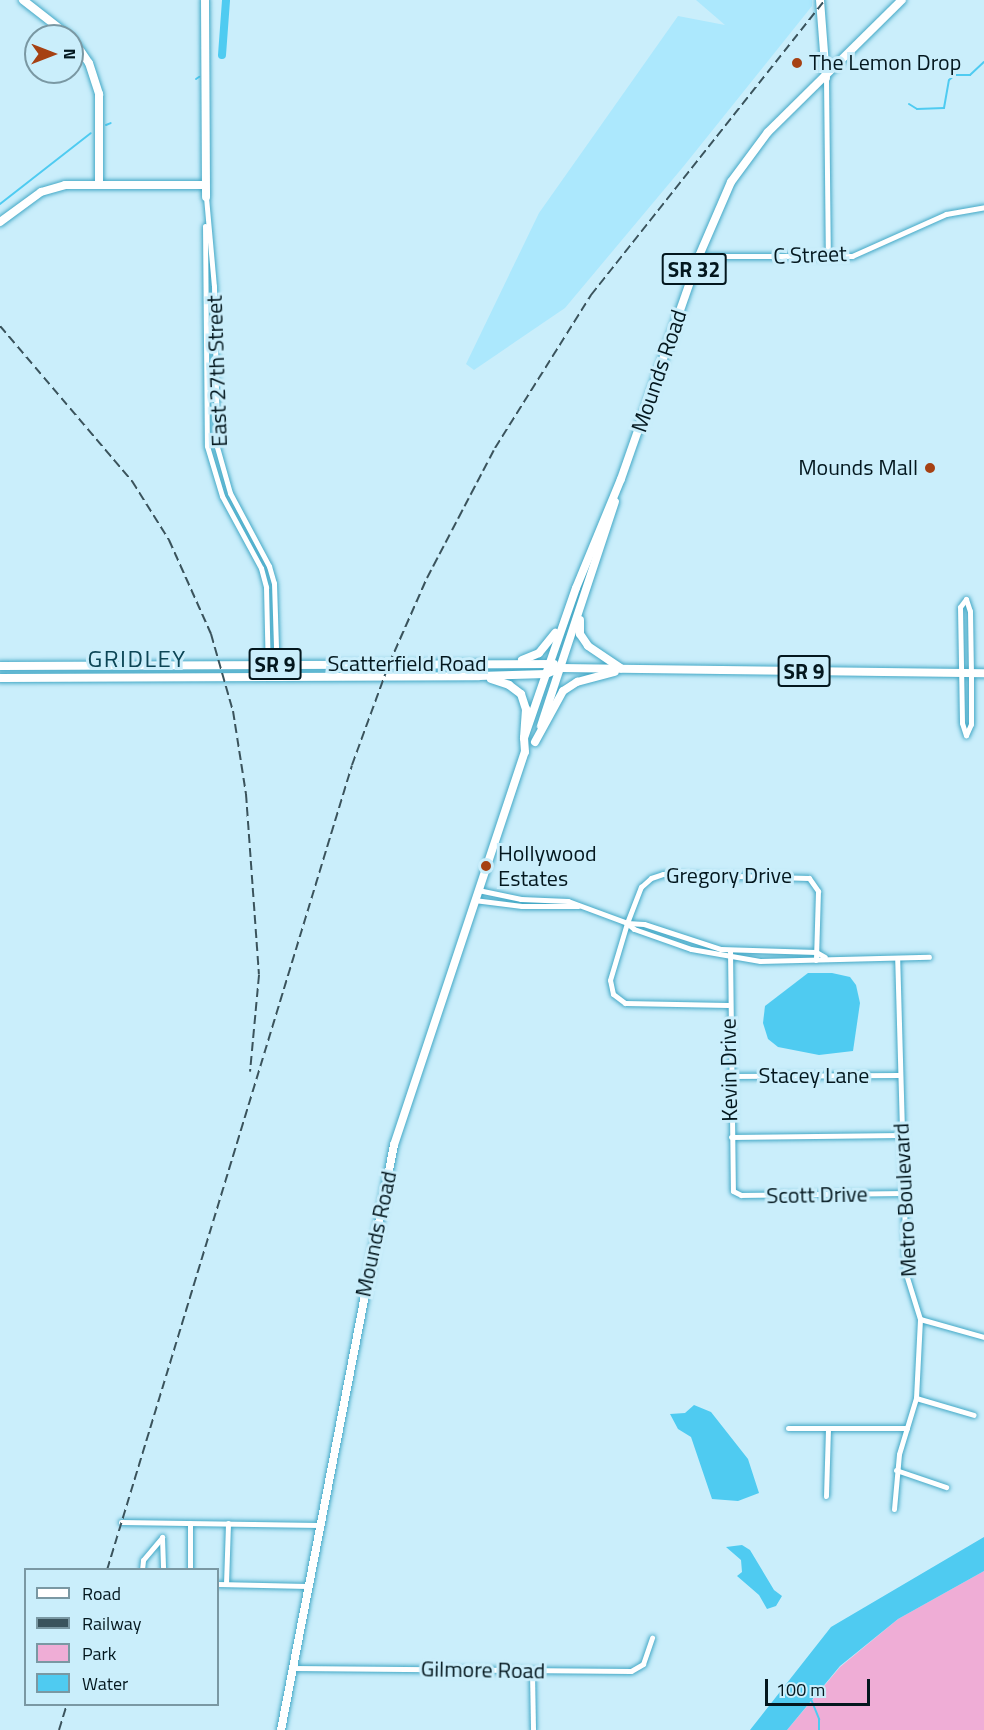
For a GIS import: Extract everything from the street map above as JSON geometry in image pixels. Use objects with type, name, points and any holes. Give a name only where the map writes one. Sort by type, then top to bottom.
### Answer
[{"type":"main road","points":[[23,0],[54,24]]},
{"type":"main road","name":"East 27th Street","points":[[205,0],[206,197]]},
{"type":"main road","points":[[820,0],[826,78]]},
{"type":"main road","name":"SR 32","points":[[826,78],[902,0]]},
{"type":"main road","points":[[84,56],[89,63],[99,94],[99,185]]},
{"type":"main road","name":"Mounds Road","points":[[281,1730],[394,1145],[525,752],[524,738],[567,612],[616,492],[699,256],[720,205],[744,162],[768,132],[826,78]]},
{"type":"main road","points":[[0,222],[50,188],[99,185],[206,185]]},
{"type":"main road","name":"Mounds Road","points":[[525,752],[535,742],[580,615],[611,521],[616,492]]},
{"type":"main road","points":[[506,664],[544,649],[567,612]]},
{"type":"main road","points":[[580,615],[584,642],[624,669]]},
{"type":"main road","points":[[550,662],[560,668]]},
{"type":"main road","name":"Scatterfield Road","points":[[0,666],[550,662]]},
{"type":"main road","name":"Scatterfield Road","points":[[0,678],[479,676],[546,674],[560,668],[984,673]]},
{"type":"main road","points":[[535,742],[557,698],[566,688],[624,669]]},
{"type":"main road","points":[[479,676],[509,685],[521,694],[526,709],[524,738]]},
{"type":"street","points":[[826,78],[828,256]]},
{"type":"street","name":"East 27th Street","points":[[206,197],[214,286],[217,447],[230,493],[269,567],[276,602],[273,677]]},
{"type":"street","name":"C Street","points":[[699,256],[852,256],[946,214],[984,207]]},
{"type":"street","points":[[966,599],[970,611],[971,673],[971,724],[966,735],[962,723],[960,607],[966,599]]},
{"type":"street","name":"Gregory Drive","points":[[728,1005],[625,1004],[618,999],[610,980],[627,923],[641,887],[657,875],[802,875],[813,880],[818,891],[816,960]]},
{"type":"street","points":[[478,890],[521,899],[568,901],[682,946],[729,957],[816,960],[825,957],[929,957]]},
{"type":"street","points":[[474,900],[522,906],[583,906]]},
{"type":"street","points":[[627,923],[644,924],[730,950],[816,952],[825,957]]},
{"type":"street","name":"Kevin Drive","points":[[730,950],[728,1005],[733,1191]]},
{"type":"street","name":"Metro Boulevard","points":[[894,1509],[896,1470],[916,1398],[920,1319],[906,1274],[897,958]]},
{"type":"street","name":"Stacey Lane","points":[[730,1076],[899,1075]]},
{"type":"street","points":[[731,1137],[901,1135]]},
{"type":"street","name":"Scott Drive","points":[[733,1191],[741,1196],[903,1193]]},
{"type":"street","points":[[920,1319],[984,1337]]},
{"type":"street","points":[[916,1398],[974,1415]]},
{"type":"street","points":[[788,1428],[907,1428]]},
{"type":"street","points":[[826,1496],[828,1428]]},
{"type":"street","points":[[896,1470],[946,1487]]},
{"type":"street","points":[[121,1522],[319,1525]]},
{"type":"street","points":[[190,1523],[190,1568]]},
{"type":"street","points":[[226,1584],[228,1523]]},
{"type":"street","points":[[142,1568],[143,1560],[162,1537],[163,1568]]},
{"type":"street","points":[[219,1584],[307,1586]]},
{"type":"street","name":"Gilmore Road","points":[[293,1668],[631,1671],[643,1664],[652,1638]]},
{"type":"street","points":[[532,1671],[533,1730]]},
{"type":"shaded area","points":[[696,0],[812,0],[812,6],[683,167],[565,308],[474,370],[466,364],[539,213],[678,16],[725,25]]},
{"type":"green space","points":[[984,1571],[984,1730],[787,1730],[840,1667],[898,1619]]},
{"type":"water","points":[[808,973],[832,973],[850,977],[856,985],[860,1003],[853,1051],[819,1055],[778,1047],[768,1039],[763,1023],[765,1006]]},
{"type":"water","points":[[694,1405],[711,1412],[748,1459],[759,1493],[738,1501],[712,1499],[691,1437],[678,1429],[670,1414],[685,1413]]},
{"type":"water","points":[[984,1537],[984,1571],[898,1619],[840,1666],[787,1730],[750,1730],[831,1627]]},
{"type":"water","points":[[742,1545],[750,1550],[774,1590],[782,1596],[776,1606],[767,1609],[759,1595],[737,1576],[742,1572],[741,1560],[726,1547]]},
{"type":"waterway","points":[[222,55],[226,0]]},
{"type":"waterway","points":[[909,104],[917,109],[944,108],[949,80],[955,75],[970,75],[984,62]]},
{"type":"waterway","points":[[106,125],[111,123]]},
{"type":"waterway","points":[[0,204],[91,133]]},
{"type":"waterway","points":[[811,1699],[819,1719],[819,1730]]},
{"type":"railway","points":[[108,1568],[352,765],[389,664],[427,578],[495,448],[591,295],[825,0]]},
{"type":"railway","points":[[0,326],[132,481],[169,540],[211,634],[233,711],[246,794],[259,975],[250,1072]]},
{"type":"railway","points":[[59,1730],[66,1706]]},
{"type":"place","name":"The Lemon Drop","points":[[797,63]]},
{"type":"place","name":"Mounds Mall","points":[[930,468]]},
{"type":"place","name":"Hollywood Estates","points":[[486,866]]},
{"type":"district","name":"GRIDLEY","points":[[137,659]]}]
